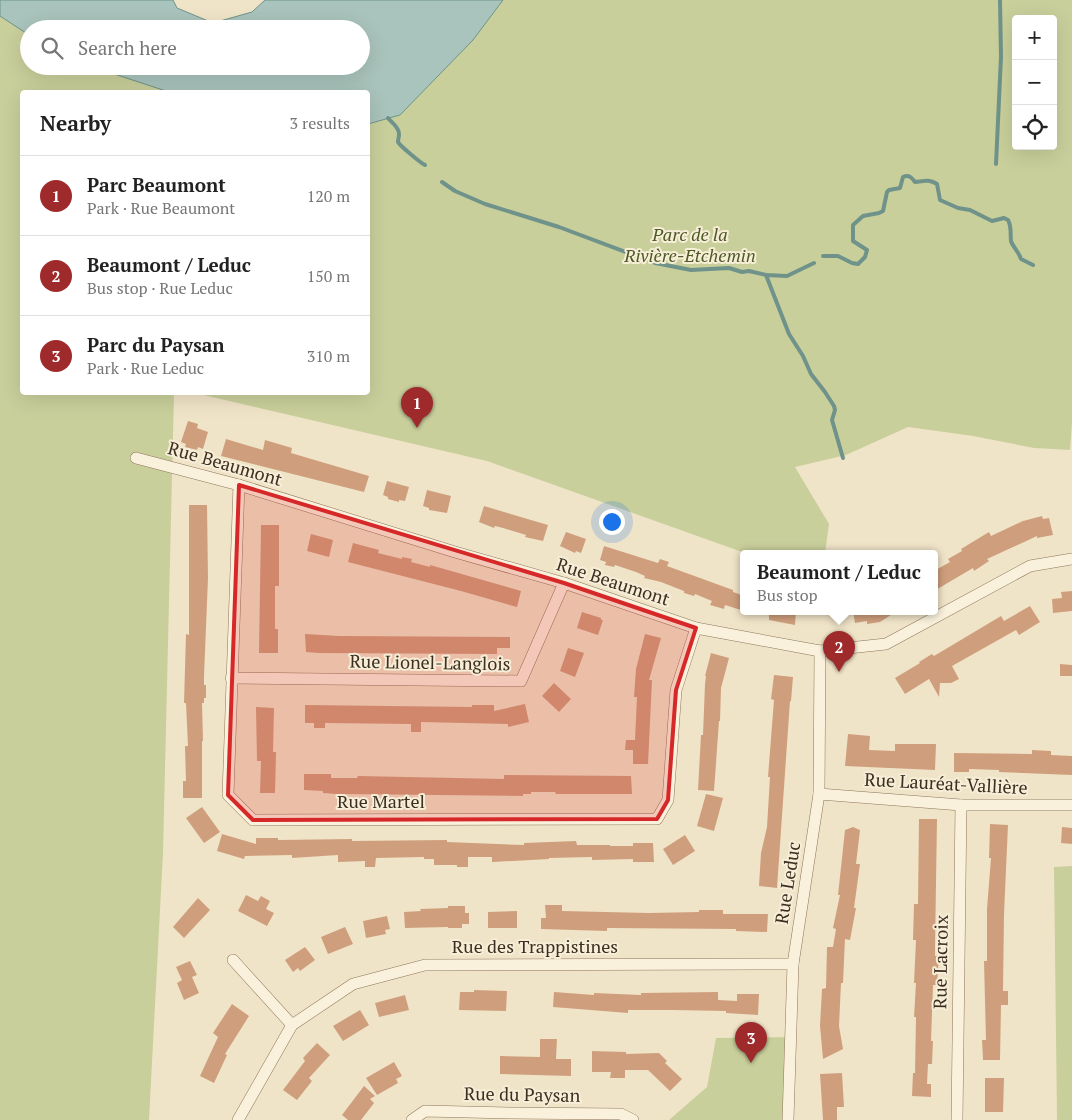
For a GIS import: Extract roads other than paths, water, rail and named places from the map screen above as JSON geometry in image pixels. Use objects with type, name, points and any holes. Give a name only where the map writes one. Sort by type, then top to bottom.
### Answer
[{"type":"street","name":"Rue Beaumont","points":[[136,458],[239,485],[455,552],[564,583],[696,628],[820,651],[886,644],[1030,566],[1072,559]]},
{"type":"street","name":"Rue Martel","points":[[239,485],[228,795],[253,820],[657,819],[668,800],[676,690],[696,628]]},
{"type":"street","name":"Rue Lionel-Langlois","points":[[231,678],[521,681],[564,583]]},
{"type":"street","name":"Rue Leduc","points":[[788,1120],[793,964],[819,794],[820,651]]},
{"type":"street","name":"Rue Lauréat-Vallière","points":[[819,794],[961,806],[1072,805]]},
{"type":"street","name":"Rue Lacroix","points":[[957,1120],[961,806]]},
{"type":"street","points":[[233,960],[292,1025]]},
{"type":"street","name":"Rue des Trappistines","points":[[238,1120],[292,1025],[353,984],[425,965],[793,964]]},
{"type":"street","name":"Rue du Paysan","points":[[412,1120],[425,1110],[509,1117],[621,1114],[633,1120]]},
{"type":"water","points":[[0,0],[173,0],[177,8],[206,20],[20,20],[20,29],[0,16]]},
{"type":"water","points":[[265,0],[503,0],[473,40],[400,115],[370,123],[370,90],[163,90],[117,75],[370,75],[370,20],[224,20],[252,12]]},
{"type":"waterway","points":[[996,164],[1001,57],[1000,0]]},
{"type":"waterway","points":[[388,118],[398,129],[399,144],[425,165]]},
{"type":"waterway","points":[[823,256],[838,256],[858,264],[865,257],[867,250],[853,241],[853,225],[863,216],[883,211],[887,192],[900,188],[903,177],[909,176],[915,182],[929,181],[937,184],[940,200],[958,208],[970,210],[992,221],[1004,218],[1008,220],[1012,243],[1021,259],[1033,265]]},
{"type":"waterway","points":[[442,182],[455,191],[485,204],[559,227],[655,263],[691,270],[729,268],[742,272],[749,271],[766,275],[787,276],[814,263]]},
{"type":"waterway","points":[[766,275],[789,334],[803,356],[811,374],[834,406],[835,410],[832,420],[843,458]]},
{"type":"place","name":"Parc Beaumont","points":[[417,428]]},
{"type":"place","name":"Beaumont / Leduc","points":[[839,672]]},
{"type":"place","name":"Parc du Paysan","points":[[751,1063]]},
{"type":"park label","name":"Parc de la Rivière-Etchemin","points":[[690,245]]}]
